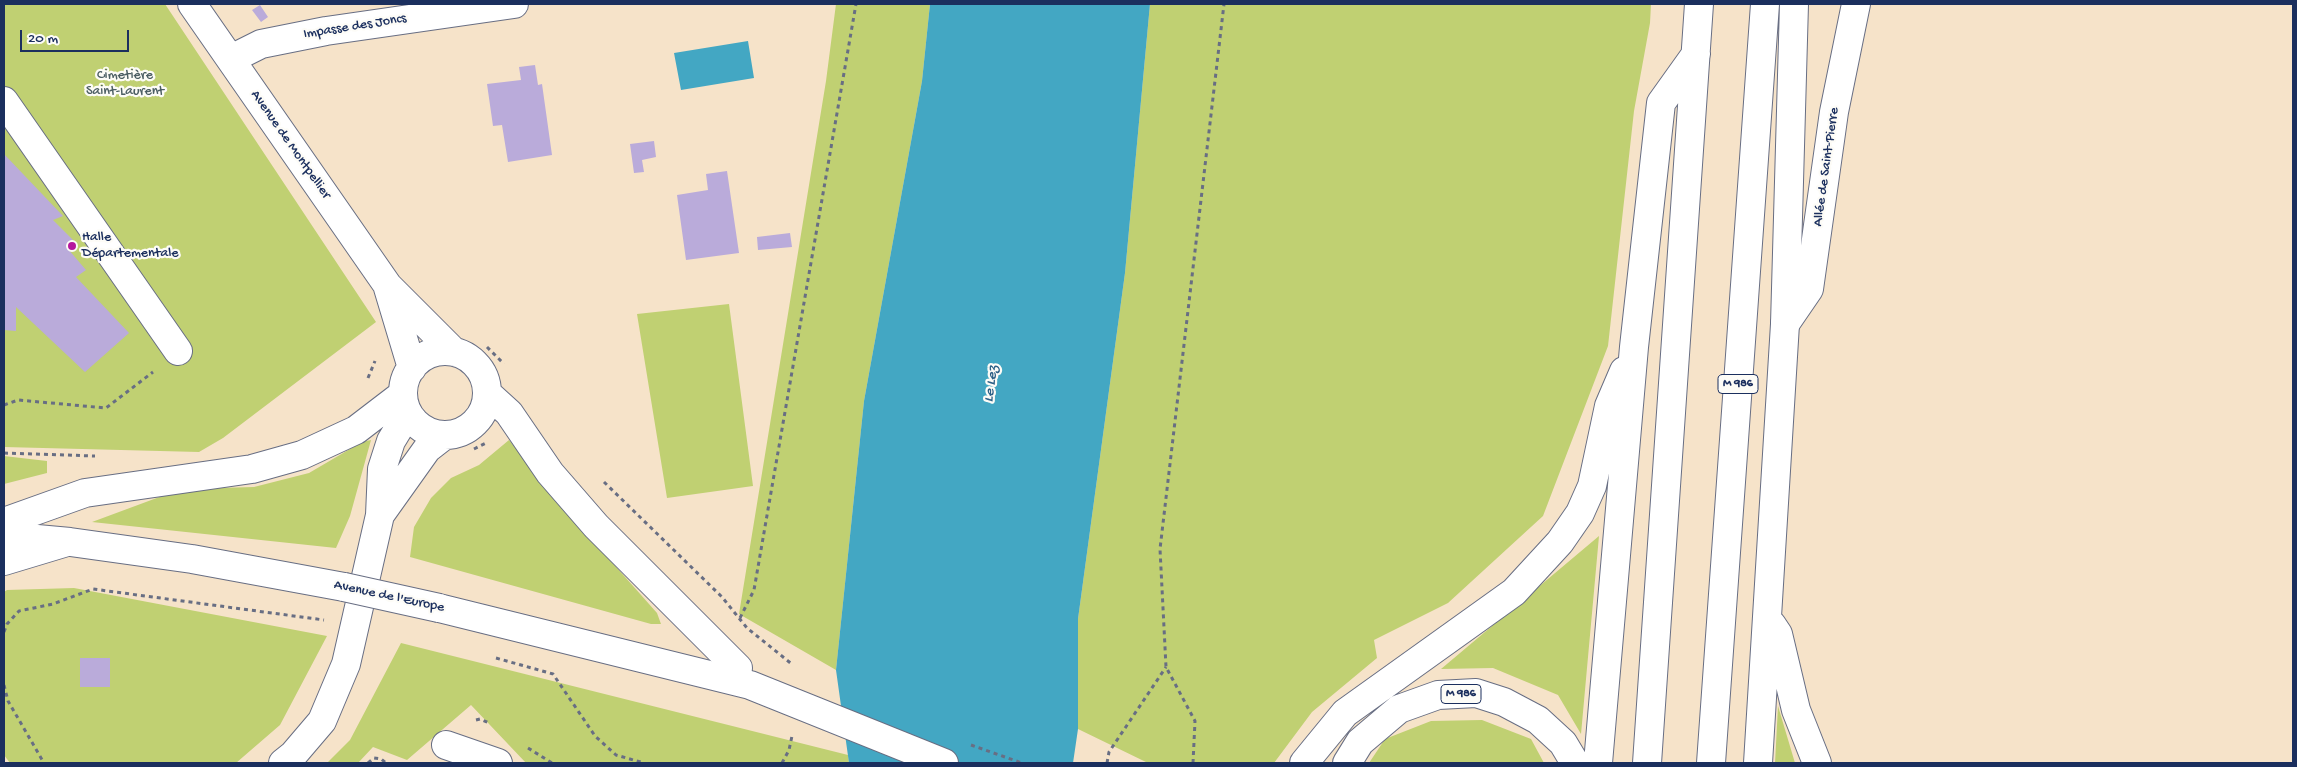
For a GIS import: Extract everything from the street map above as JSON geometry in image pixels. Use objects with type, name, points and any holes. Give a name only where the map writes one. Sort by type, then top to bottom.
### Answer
[{"type":"main road","name":"Avenue de Montpellier","points":[[192,4],[388,286],[454,352]]},
{"type":"main road","name":"Impasse des Joncs","points":[[230,60],[261,44],[326,31],[514,4]]},
{"type":"main road","points":[[1647,763],[1699,4]]},
{"type":"main road","name":"M 986","points":[[1711,763],[1765,4]]},
{"type":"main road","points":[[1758,763],[1785,324],[1794,4]]},
{"type":"main road","name":"Allée de Saint-Pierre","points":[[1785,324],[1809,288],[1834,112],[1856,4]]},
{"type":"main road","points":[[1598,763],[1634,347],[1660,103],[1696,54]]},
{"type":"main road","points":[[4,101],[178,350]]},
{"type":"main road","name":"Avenue de Montpellier","points":[[388,286],[412,368]]},
{"type":"main road","points":[[1304,763],[1345,713],[1514,592],[1560,542],[1580,513],[1592,486],[1609,406],[1634,347]]},
{"type":"main road","points":[[283,763],[294,754],[322,721],[346,664],[380,515],[382,469],[405,403],[405,380],[412,368],[430,354],[454,352],[467,358],[478,367],[484,379],[487,393],[485,406],[479,418],[464,430],[445,435],[427,449],[380,515]]},
{"type":"main road","points":[[487,393],[509,412],[550,473],[596,526],[744,677]]},
{"type":"main road","points":[[405,403],[423,429],[445,435]]},
{"type":"main road","points":[[4,522],[85,493],[252,469],[302,455],[356,430],[405,403]]},
{"type":"main road","name":"Avenue de l'Europe","points":[[4,536],[70,542],[192,559],[344,587],[744,677],[802,705],[944,763]]},
{"type":"main road","points":[[4,562],[70,542]]},
{"type":"main road","points":[[1767,618],[1778,634],[1796,710],[1817,763]]},
{"type":"main road","name":"M 986","points":[[1348,763],[1360,742],[1399,709],[1438,695],[1476,693],[1504,702],[1538,720],[1563,743],[1576,763]]},
{"type":"main road","points":[[446,744],[498,763]]},
{"type":"path","points":[[740,618],[754,590],[856,4]]},
{"type":"path","points":[[1193,763],[1195,721],[1166,666],[1160,548],[1224,4]]},
{"type":"path","points":[[4,405],[18,400],[106,408],[178,350]]},
{"type":"path","points":[[472,450],[489,441],[514,419]]},
{"type":"path","points":[[603,480],[740,618],[747,628],[795,667]]},
{"type":"path","points":[[4,632],[7,624],[19,611],[53,604],[93,589],[331,621]]},
{"type":"path","points":[[492,657],[553,674],[596,736],[616,755],[644,763]]},
{"type":"path","points":[[1107,763],[1109,752],[1166,666]]},
{"type":"path","points":[[4,685],[8,701],[44,763]]},
{"type":"path","points":[[782,763],[789,750],[792,735]]},
{"type":"path","points":[[368,763],[374,758],[382,759],[386,763]]},
{"type":"green space","name":"Cimetière Saint-Laurent","points":[[4,4],[165,4],[376,322],[223,438],[199,452],[4,447]]},
{"type":"green space","points":[[836,4],[930,4],[922,81],[864,401],[836,670],[739,614],[826,81]]},
{"type":"green space","points":[[1150,4],[1651,4],[1650,23],[1634,111],[1608,346],[1543,516],[1448,603],[1374,640],[1377,658],[1312,712],[1274,763],[1148,763],[1078,729],[1078,619],[1125,273]]},
{"type":"green space","points":[[729,304],[753,486],[667,498],[637,314]]},
{"type":"green space","points":[[371,440],[350,516],[336,548],[92,522],[181,489],[254,487],[309,473],[362,442]]},
{"type":"green space","points":[[509,440],[586,533],[657,613],[661,624],[651,624],[410,557],[414,527],[431,498],[451,478],[479,465]]},
{"type":"green space","points":[[4,456],[47,461],[47,473],[4,484]]},
{"type":"green space","points":[[1599,536],[1581,734],[1558,695],[1493,668],[1441,669]]},
{"type":"green space","points":[[74,588],[327,636],[280,725],[236,763],[10,763],[4,755],[4,592],[7,590]]},
{"type":"green space","points":[[401,643],[848,755],[849,763],[526,763],[471,705],[407,760],[373,747],[358,763],[327,763],[350,740]]},
{"type":"green space","points":[[1778,706],[1795,763],[1775,763]]},
{"type":"green space","points":[[1482,720],[1531,739],[1544,763],[1369,763],[1385,739],[1431,721]]},
{"type":"water","name":"Le Lez","points":[[930,4],[1150,4],[1125,273],[1078,619],[1078,729],[1073,763],[849,763],[836,670],[864,401],[922,81]]},
{"type":"water","points":[[748,41],[754,78],[681,90],[674,53]]},
{"type":"building","points":[[260,5],[268,17],[261,22],[252,10]]},
{"type":"building","points":[[535,65],[538,85],[542,84],[552,155],[508,162],[502,125],[493,126],[487,84],[521,80],[519,67]]},
{"type":"building","points":[[654,141],[656,157],[642,160],[644,172],[634,173],[630,144]]},
{"type":"building","points":[[4,154],[63,216],[53,220],[77,244],[68,249],[86,270],[76,277],[129,333],[85,372],[16,307],[16,331],[4,330]]},
{"type":"building","points":[[727,171],[739,253],[686,260],[677,195],[708,190],[706,174]]},
{"type":"building","points":[[790,233],[792,247],[758,250],[757,237]]},
{"type":"building","points":[[80,658],[110,658],[110,687],[80,687]]},
{"type":"place","name":"Halle Départementale","points":[[72,246]]}]
